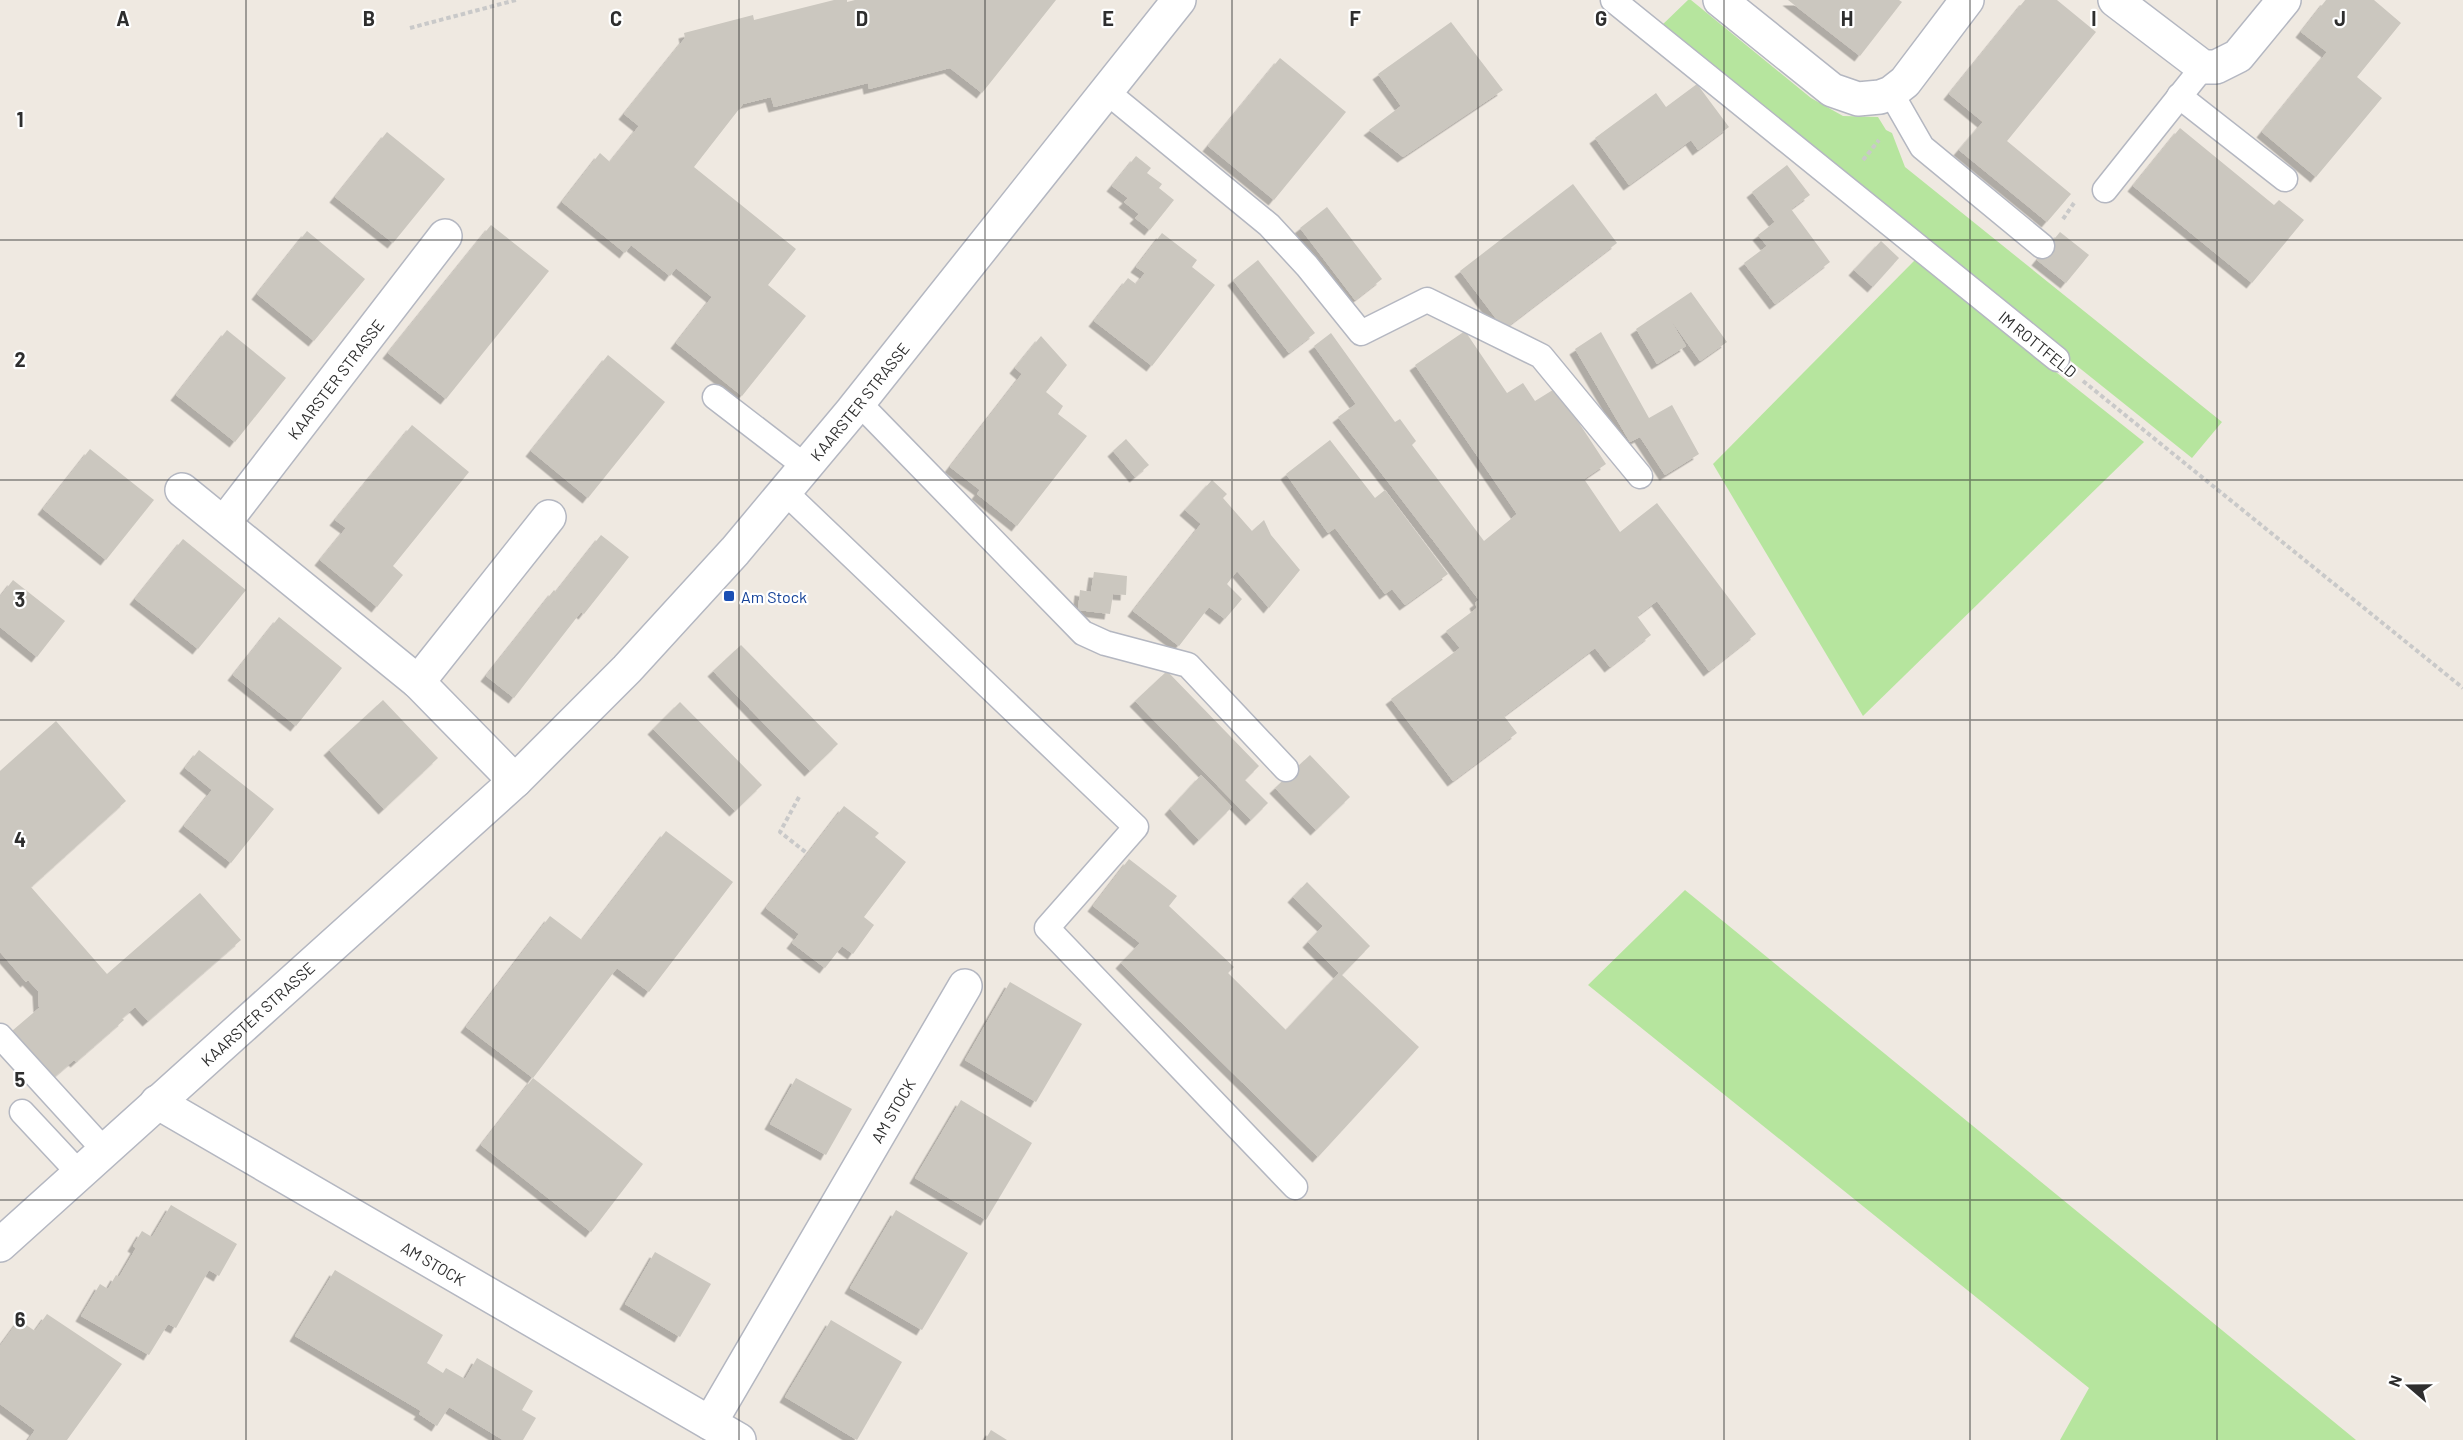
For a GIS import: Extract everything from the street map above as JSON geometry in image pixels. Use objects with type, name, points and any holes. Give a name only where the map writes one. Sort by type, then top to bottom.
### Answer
[{"type":"street","name":"KAARSTER STRASSE","points":[[0,1245],[515,780],[627,669],[735,551],[859,403],[1179,0]]},
{"type":"street","points":[[1720,0],[1832,90],[1858,99],[1885,95],[1905,82],[1967,0]]},
{"type":"street","points":[[2115,0],[2203,67],[2216,66],[2238,56],[2284,0]]},
{"type":"street","name":"KAARSTER STRASSE","points":[[224,523],[445,236]]},
{"type":"street","points":[[182,490],[418,682],[515,780]]},
{"type":"street","points":[[418,682],[549,518]]},
{"type":"street","name":"AM STOCK","points":[[710,1423],[964,986]]},
{"type":"street","name":"AM STOCK","points":[[157,1102],[739,1440]]},
{"type":"lane","name":"IM ROTTFELD","points":[[1613,0],[2057,359]]},
{"type":"lane","points":[[2105,190],[2203,67]]},
{"type":"lane","points":[[1107,92],[1269,225],[1361,333],[1427,300],[1541,356],[1640,476]]},
{"type":"lane","points":[[1885,95],[1922,147],[2043,246]]},
{"type":"lane","points":[[2179,96],[2285,178]]},
{"type":"lane","points":[[715,397],[806,467]]},
{"type":"lane","points":[[859,403],[928,477],[1083,633],[1105,643],[1188,665],[1286,770]]},
{"type":"lane","points":[[785,492],[1136,827],[1047,928],[1295,1187]]},
{"type":"lane","points":[[0,1036],[104,1150]]},
{"type":"lane","points":[[22,1112],[78,1173]]},
{"type":"path","points":[[410,28],[516,0]]},
{"type":"path","points":[[1842,186],[1887,129],[1885,95]]},
{"type":"path","points":[[2043,246],[2087,187],[2105,190]]},
{"type":"path","name":"IM ROTTFELD","points":[[2057,359],[2463,688]]},
{"type":"path","points":[[799,797],[780,832],[808,854]]},
{"type":"green space","points":[[1688,0],[1691,0],[1811,98],[1843,116],[1878,117],[1886,130],[1892,133],[1905,167],[2222,422],[2192,458],[1846,181],[1660,27]]},
{"type":"green space","points":[[1915,260],[2144,442],[1863,716],[1713,464]]},
{"type":"green space","points":[[1685,890],[2356,1440],[2060,1440],[2089,1388],[1588,985]]},
{"type":"building","points":[[834,0],[847,0],[847,2],[855,0],[1056,0],[982,93],[950,68],[869,89],[868,83],[774,107],[771,97],[743,104],[694,167],[796,249],[768,285],[806,316],[742,396],[676,343],[712,297],[676,268],[670,276],[631,245],[625,253],[562,202],[600,153],[610,162],[639,126],[624,114],[685,38],[684,33],[753,15],[754,20]]},
{"type":"building","points":[[1788,0],[1899,0],[1902,2],[1860,56]]},
{"type":"building","points":[[2025,0],[2057,0],[2096,32],[2007,141],[2071,194],[2047,222],[1959,150],[1983,122],[1949,94]]},
{"type":"building","points":[[2326,0],[2374,0],[2401,23],[2357,77],[2382,98],[2316,177],[2262,132],[2327,52],[2301,32]]},
{"type":"building","points":[[1451,22],[1503,90],[1403,157],[1369,130],[1401,106],[1378,74]]},
{"type":"building","points":[[1280,58],[1346,112],[1274,200],[1208,146]]},
{"type":"building","points":[[1697,84],[1729,127],[1698,150],[1691,140],[1629,185],[1595,138],[1656,93],[1666,107]]},
{"type":"building","points":[[2180,128],[2274,205],[2279,200],[2304,220],[2252,283],[2133,186]]},
{"type":"building","points":[[387,132],[445,179],[393,243],[335,197]]},
{"type":"building","points":[[1136,156],[1151,168],[1147,173],[1162,184],[1159,188],[1174,200],[1150,230],[1135,218],[1139,214],[1124,202],[1128,198],[1112,186]]},
{"type":"building","points":[[1787,165],[1810,195],[1791,209],[1830,262],[1775,304],[1744,263],[1767,246],[1758,235],[1775,222],[1752,192]]},
{"type":"building","points":[[1573,184],[1617,243],[1504,329],[1460,271]]},
{"type":"building","points":[[1327,207],[1382,279],[1355,300],[1300,228]]},
{"type":"building","points":[[491,225],[549,271],[446,399],[388,353]]},
{"type":"building","points":[[307,231],[365,279],[314,341],[257,294]]},
{"type":"building","points":[[2060,232],[2089,255],[2066,283],[2037,260]]},
{"type":"building","points":[[1162,233],[1197,260],[1192,267],[1215,285],[1152,366],[1094,321],[1128,278],[1136,284],[1145,273],[1136,267]]},
{"type":"building","points":[[1881,241],[1899,258],[1873,287],[1854,270]]},
{"type":"building","points":[[1258,260],[1315,333],[1289,353],[1233,280]]},
{"type":"building","points":[[1691,292],[1727,342],[1700,361],[1668,316],[1686,346],[1657,364],[1636,329]]},
{"type":"building","points":[[227,330],[286,378],[235,442],[176,395]]},
{"type":"building","points":[[1465,331],[1507,393],[1523,383],[1535,401],[1556,388],[1606,464],[1584,479],[1620,532],[1657,503],[1756,634],[1709,671],[1657,601],[1637,616],[1651,635],[1610,667],[1595,648],[1504,716],[1517,733],[1453,781],[1391,699],[1460,648],[1446,631],[1477,608],[1475,603],[1479,600],[1338,417],[1356,404],[1314,346],[1331,333],[1395,422],[1400,419],[1416,441],[1412,445],[1484,541],[1517,514],[1415,365]]},
{"type":"building","points":[[1601,332],[1649,418],[1672,405],[1699,454],[1665,475],[1640,437],[1630,442],[1575,349]]},
{"type":"building","points":[[1041,336],[1067,365],[1046,392],[1063,406],[1058,414],[1087,436],[1017,526],[977,494],[980,490],[950,467],[1022,374],[1015,368]]},
{"type":"building","points":[[608,355],[665,402],[588,498],[531,451]]},
{"type":"building","points":[[412,425],[469,472],[393,566],[403,575],[377,607],[320,560],[346,528],[335,520]]},
{"type":"building","points":[[1126,439],[1149,465],[1135,477],[1113,451]]},
{"type":"building","points":[[1330,440],[1375,498],[1385,490],[1448,574],[1405,605],[1392,589],[1385,594],[1335,528],[1328,533],[1286,474]]},
{"type":"building","points":[[90,449],[154,500],[106,560],[43,509]]},
{"type":"building","points":[[1212,480],[1227,494],[1223,498],[1252,531],[1264,520],[1271,535],[1300,570],[1269,608],[1237,571],[1227,584],[1242,599],[1225,619],[1209,607],[1179,646],[1133,611],[1201,524],[1185,510]]},
{"type":"building","points":[[601,535],[629,557],[584,614],[581,612],[514,698],[486,676]]},
{"type":"building","points":[[183,539],[246,590],[198,649],[135,599]]},
{"type":"building","points":[[1094,572],[1127,576],[1126,595],[1113,594],[1110,614],[1078,610],[1080,590],[1091,592]]},
{"type":"building","points":[[13,580],[65,621],[37,657],[0,627],[0,597]]},
{"type":"building","points":[[279,617],[342,668],[296,726],[233,675]]},
{"type":"building","points":[[741,645],[838,744],[810,771],[713,671]]},
{"type":"building","points":[[1167,671],[1259,766],[1245,780],[1268,803],[1251,820],[1135,701]]},
{"type":"building","points":[[383,700],[438,758],[384,809],[329,750]]},
{"type":"building","points":[[680,702],[762,785],[735,811],[653,729]]},
{"type":"building","points":[[56,721],[126,801],[31,887],[107,974],[200,893],[241,940],[148,1021],[135,1007],[122,1018],[124,1020],[76,1062],[74,1060],[53,1078],[12,1031],[39,1008],[38,991],[28,980],[26,982],[0,952],[0,771]]},
{"type":"building","points":[[199,750],[274,809],[231,863],[184,826],[212,790],[185,768]]},
{"type":"building","points":[[1310,755],[1350,797],[1316,830],[1275,788]]},
{"type":"building","points":[[1201,775],[1232,807],[1199,840],[1170,809]]},
{"type":"building","points":[[844,806],[879,833],[875,837],[906,862],[864,917],[874,925],[853,954],[842,946],[825,968],[792,943],[799,934],[766,908]]},
{"type":"building","points":[[666,831],[733,882],[649,992],[617,968],[533,1078],[466,1027],[550,916],[582,940]]},
{"type":"building","points":[[1129,859],[1177,896],[1169,906],[1234,967],[1228,973],[1286,1030],[1339,973],[1308,942],[1323,926],[1293,897],[1307,882],[1370,946],[1342,975],[1419,1047],[1318,1157],[1121,963],[1140,943],[1093,906]]},
{"type":"building","points":[[1010,982],[1082,1024],[1036,1102],[965,1060]]},
{"type":"building","points":[[533,1078],[643,1164],[591,1232],[481,1145]]},
{"type":"building","points":[[796,1078],[852,1109],[826,1155],[770,1124]]},
{"type":"building","points":[[961,1100],[1032,1143],[986,1220],[915,1178]]},
{"type":"building","points":[[171,1205],[237,1244],[219,1276],[209,1270],[176,1328],[168,1324],[149,1355],[81,1316],[100,1284],[108,1289],[116,1275],[119,1277],[136,1248],[133,1246],[142,1231],[152,1237]]},
{"type":"building","points":[[896,1210],[968,1253],[922,1330],[850,1288]]},
{"type":"building","points":[[655,1252],[711,1284],[680,1337],[625,1304]]},
{"type":"building","points":[[335,1270],[443,1335],[427,1363],[443,1373],[446,1368],[465,1379],[477,1358],[533,1391],[522,1410],[536,1418],[523,1440],[503,1440],[449,1407],[437,1426],[419,1414],[421,1411],[295,1336]]},
{"type":"building","points":[[47,1314],[122,1364],[67,1440],[28,1440],[35,1430],[0,1404],[0,1346],[19,1320],[35,1331]]},
{"type":"building","points":[[831,1320],[902,1362],[857,1440],[785,1397]]},
{"type":"building","points":[[991,1430],[1007,1440],[985,1440]]},
{"type":"place","name":"Am Stock","points":[[729,596]]}]
